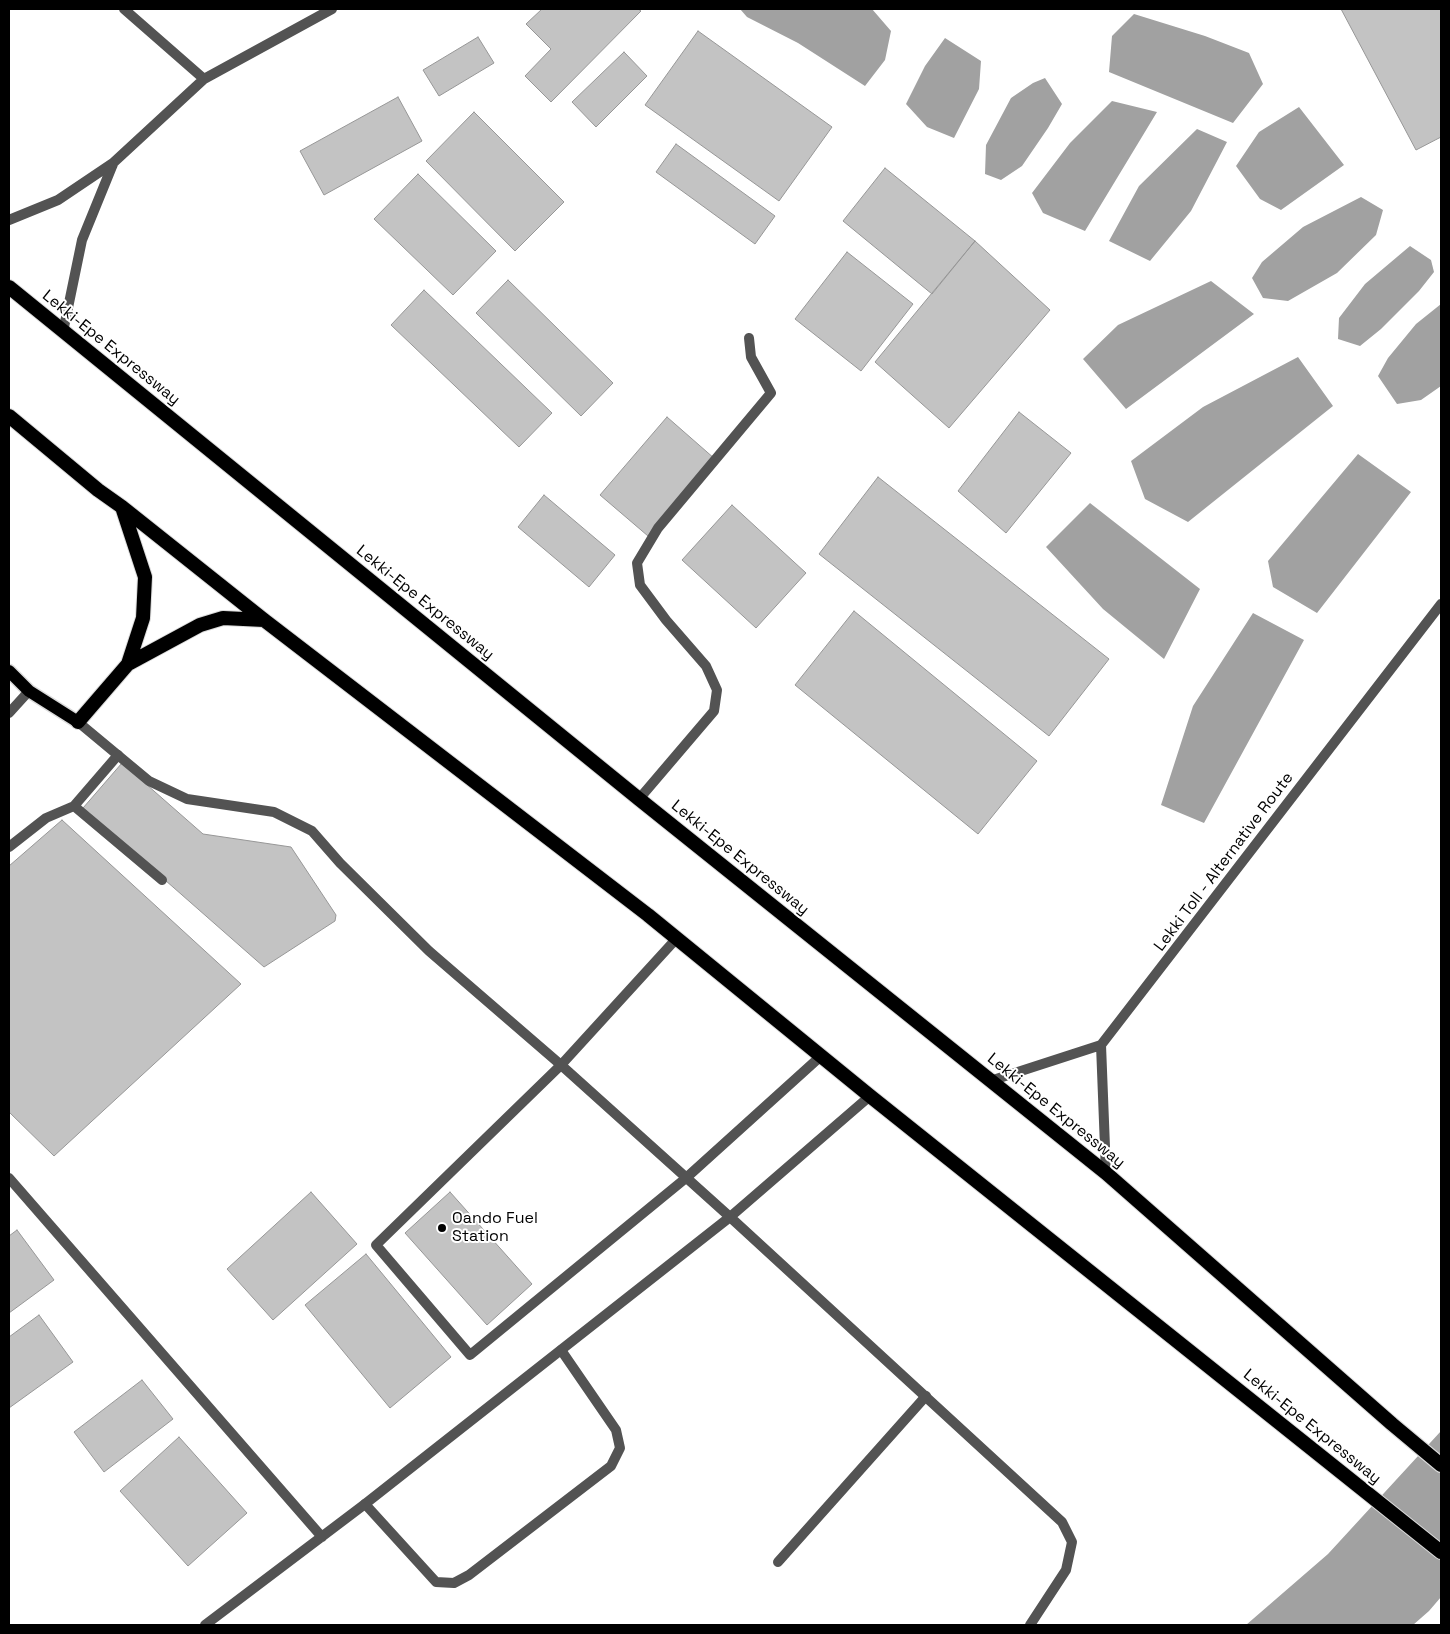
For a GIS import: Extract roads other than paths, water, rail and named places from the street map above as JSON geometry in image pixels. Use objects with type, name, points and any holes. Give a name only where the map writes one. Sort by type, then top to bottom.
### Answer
[{"type":"highway","name":"Lekki-Epe Expressway","points":[[9,287],[639,799],[1106,1173],[1441,1465]]},
{"type":"highway","name":"Lekki-Epe Expressway","points":[[9,416],[98,490],[264,620],[677,938],[870,1096],[1441,1552]]},
{"type":"highway","points":[[122,507],[145,577],[143,618],[128,664]]},
{"type":"highway","points":[[78,722],[128,664],[200,626],[223,618],[264,620]]},
{"type":"main road","points":[[9,671],[29,692],[78,722]]},
{"type":"street","points":[[124,9],[204,79]]},
{"type":"street","points":[[9,220],[58,200],[114,163],[204,79],[332,9]]},
{"type":"street","points":[[63,332],[82,240],[114,163]]},
{"type":"street","points":[[639,799],[714,710],[717,690],[706,666],[666,620],[640,585],[637,562],[658,528],[771,393],[751,357],[749,338]]},
{"type":"street","name":"Lekki Toll - Alternative Route","points":[[1101,1045],[1441,604]]},
{"type":"street","points":[[9,713],[29,692]]},
{"type":"street","points":[[78,722],[149,781],[188,799],[274,812],[312,831],[340,863],[429,951],[561,1065],[730,1217],[1062,1522],[1072,1542],[1066,1570],[1030,1625]]},
{"type":"street","points":[[9,847],[28,830],[46,818],[74,806],[118,755]]},
{"type":"street","points":[[74,806],[162,880]]},
{"type":"street","points":[[677,938],[561,1065],[376,1245],[470,1355],[686,1178],[821,1056]]},
{"type":"street","points":[[990,1081],[1101,1045],[1106,1173]]},
{"type":"street","points":[[204,1625],[365,1504],[730,1217],[870,1096]]},
{"type":"street","points":[[9,1178],[322,1537]]},
{"type":"street","points":[[365,1504],[436,1582],[454,1583],[469,1575],[611,1466],[620,1448],[616,1430],[561,1350]]},
{"type":"street","points":[[778,1562],[926,1396]]},
{"type":"place","name":"Oando Fuel Station","points":[[442,1228]]}]
